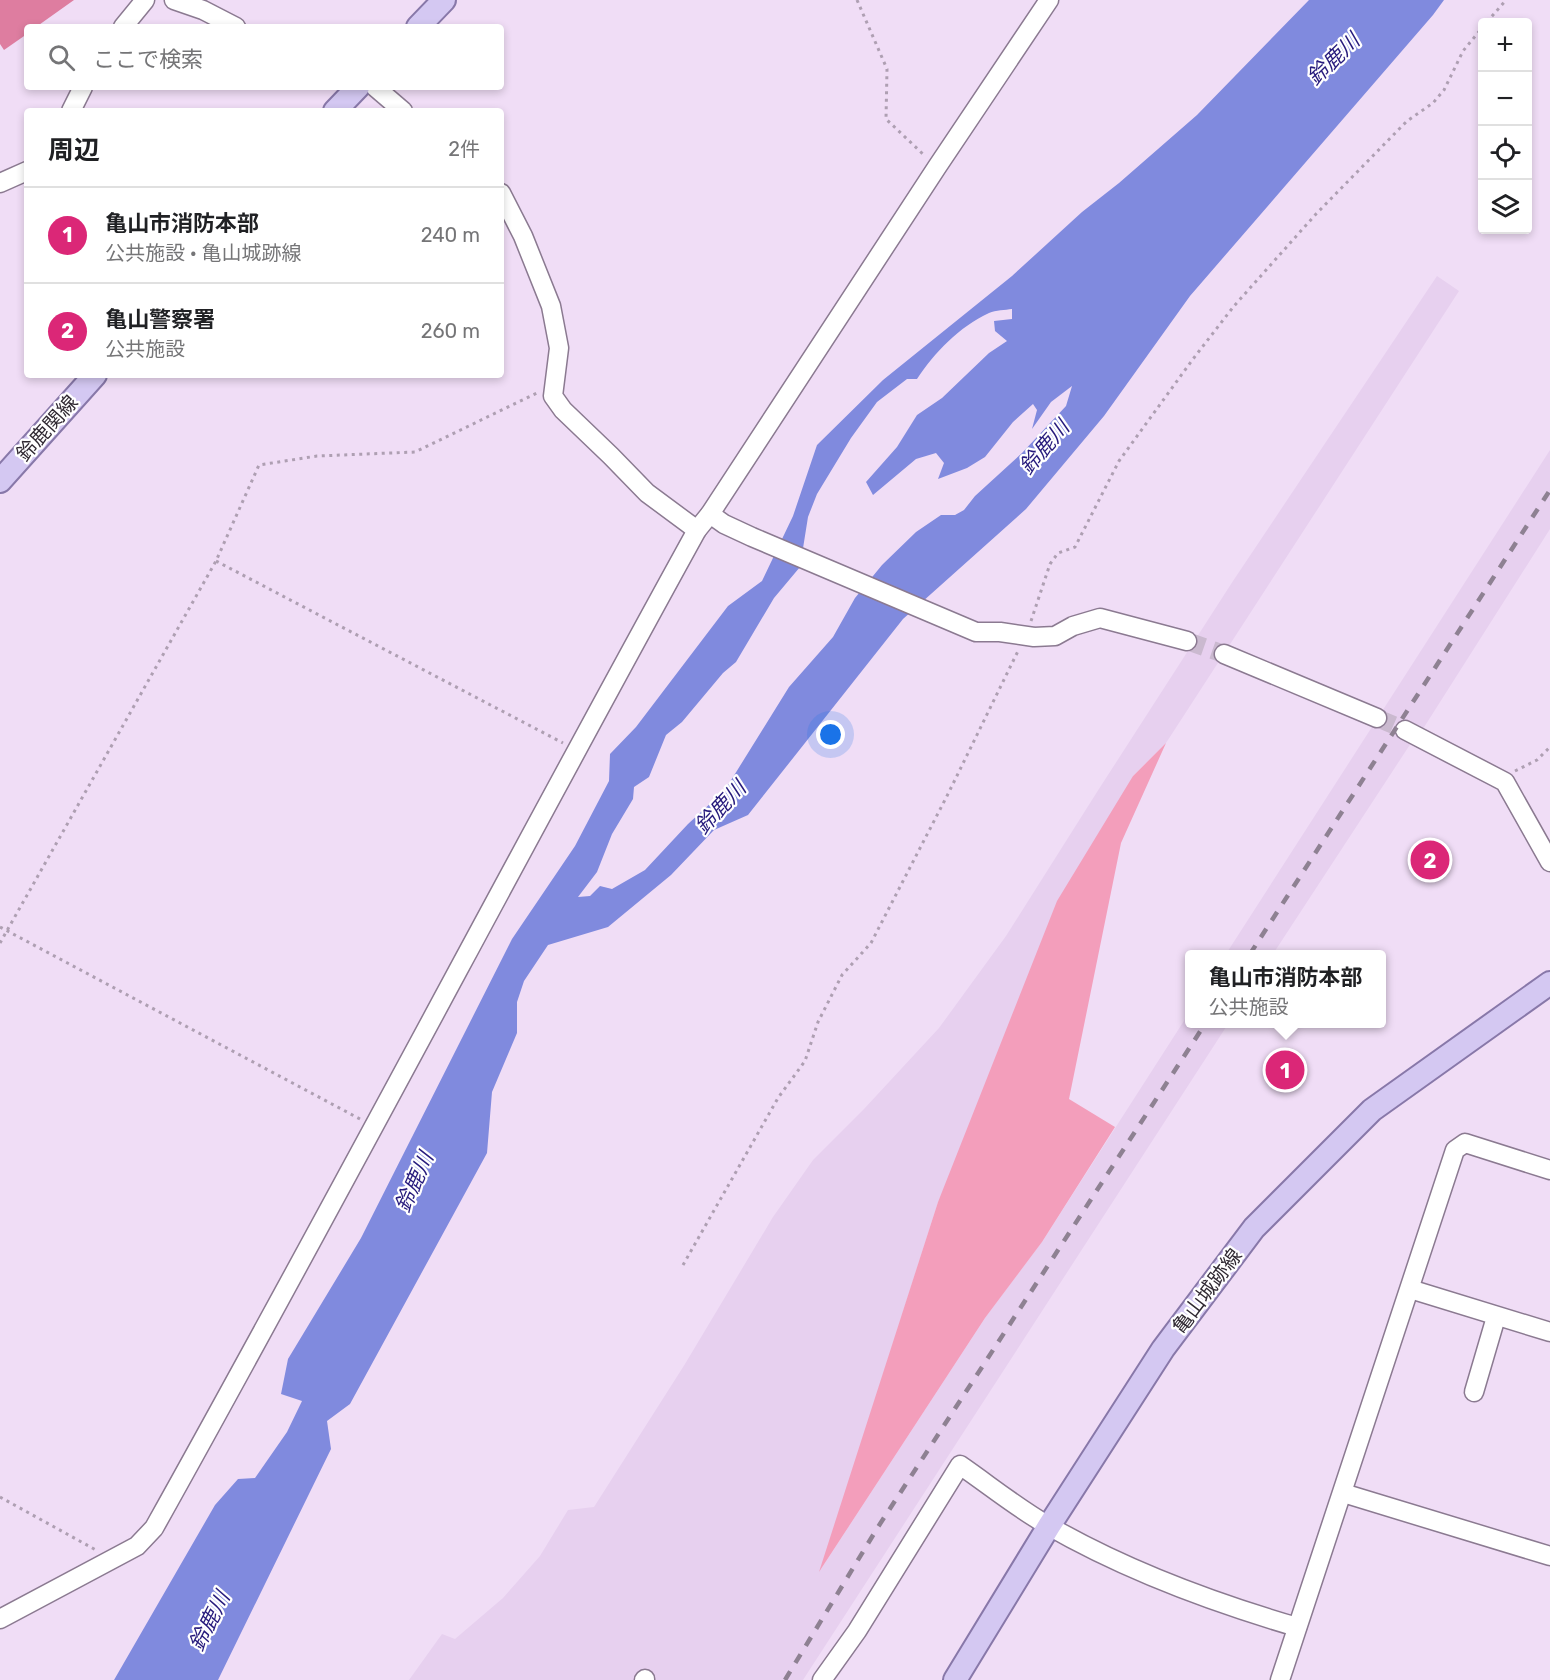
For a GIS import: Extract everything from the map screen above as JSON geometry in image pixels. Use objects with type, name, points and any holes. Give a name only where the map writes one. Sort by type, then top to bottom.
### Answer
[{"type":"main road","points":[[421,24],[444,0]]},
{"type":"main road","points":[[338,108],[355,90]]},
{"type":"main road","name":"鈴鹿関線","points":[[0,481],[92,378]]},
{"type":"main road","name":"亀山城跡線","points":[[955,1680],[1049,1526],[1163,1348],[1254,1228],[1372,1110],[1550,983]]},
{"type":"street","points":[[125,24],[145,0]]},
{"type":"street","points":[[174,0],[203,10],[230,24]]},
{"type":"street","points":[[0,1619],[137,1546],[154,1527],[375,1127],[576,750],[697,530],[717,519],[937,167],[1049,0]]},
{"type":"street","points":[[72,108],[82,90]]},
{"type":"street","points":[[382,92],[400,108]]},
{"type":"street","points":[[0,183],[24,172]]},
{"type":"street","points":[[504,199],[523,236],[550,306],[559,348],[553,396],[563,410],[647,493],[697,530]]},
{"type":"street","points":[[717,519],[976,632],[1000,632],[1034,637],[1055,636],[1073,626],[1100,618],[1187,641]]},
{"type":"street","points":[[1224,654],[1377,718]]},
{"type":"street","points":[[1405,730],[1506,782],[1550,862]]},
{"type":"street","points":[[1280,1680],[1455,1150],[1464,1143],[1550,1170]]},
{"type":"street","points":[[1410,1289],[1550,1332]]},
{"type":"street","points":[[1474,1392],[1496,1317]]},
{"type":"street","points":[[822,1680],[857,1631],[960,1465],[1049,1526],[1160,1580],[1248,1613],[1297,1627]]},
{"type":"street","points":[[1343,1493],[1550,1557]]},
{"type":"path","points":[[857,0],[887,69],[886,119],[937,167]]},
{"type":"path","points":[[1490,18],[1506,0]]},
{"type":"path","points":[[0,943],[216,561],[260,465],[317,456],[415,452],[553,384]]},
{"type":"path","points":[[216,561],[576,750]]},
{"type":"path","points":[[1506,782],[1517,770],[1537,760],[1550,747]]},
{"type":"path","points":[[0,927],[375,1127]]},
{"type":"path","points":[[0,1497],[112,1558]]},
{"type":"shaded area","points":[[0,0],[74,0],[40,24],[24,24],[24,36],[4,50],[0,44]]},
{"type":"shaded area","points":[[1437,276],[1459,291],[1166,743],[1133,776],[938,1202],[821,1569],[985,1318],[1042,1242],[1185,1019],[1185,1028],[1225,1028],[803,1680],[409,1680],[442,1634],[455,1639],[503,1598],[540,1556],[568,1510],[594,1507],[685,1364],[773,1217],[813,1160],[939,1028],[1006,936],[1233,581]]},
{"type":"shaded area","points":[[1550,450],[1550,529],[1421,732],[1413,740],[1276,950],[1229,950]]},
{"type":"shaded area","points":[[1166,743],[1121,843],[1069,1099],[1115,1127],[1042,1242],[985,1318],[819,1572],[938,1202],[1057,901],[1133,776]]},
{"type":"water","name":"鈴鹿川","points":[[1309,0],[1444,0],[1190,296],[1104,416],[1026,509],[903,619],[748,815],[714,830],[671,875],[608,927],[548,945],[524,981],[517,1002],[517,1033],[492,1092],[487,1153],[350,1404],[327,1421],[331,1449],[218,1680],[114,1680],[215,1505],[238,1479],[255,1478],[287,1432],[302,1401],[281,1394],[288,1359],[361,1238],[512,939],[575,846],[609,781],[610,754],[636,727],[728,606],[762,581],[793,516],[817,445],[883,380],[1012,276],[1082,212],[1197,115]],"holes":[[[1012,309],[1012,319],[994,321],[995,331],[1007,341],[989,353],[942,398],[917,415],[897,447],[866,482],[873,495],[916,459],[936,453],[944,463],[938,479],[967,468],[985,457],[1013,422],[1033,404],[1037,410],[1032,429],[1051,402],[1072,386],[1066,406],[1022,453],[975,496],[964,510],[955,515],[941,515],[916,532],[882,565],[855,598],[833,637],[789,687],[725,790],[688,824],[645,870],[612,889],[600,886],[590,896],[578,897],[597,872],[612,834],[633,799],[634,787],[649,777],[666,735],[682,722],[723,673],[736,662],[774,598],[800,567],[808,517],[817,494],[851,438],[877,402],[907,379],[917,379],[948,341],[968,325],[992,312]]]},
{"type":"tunnel","points":[[1187,641],[1224,654]]},
{"type":"tunnel","points":[[1377,718],[1405,730]]},
{"type":"railway","points":[[1253,950],[1550,490]]},
{"type":"railway","points":[[785,1680],[878,1527],[1202,1028]]},
{"type":"place","name":"亀山警察署","points":[[1430,860]]},
{"type":"place","name":"亀山市消防本部","points":[[1285,1070]]}]
